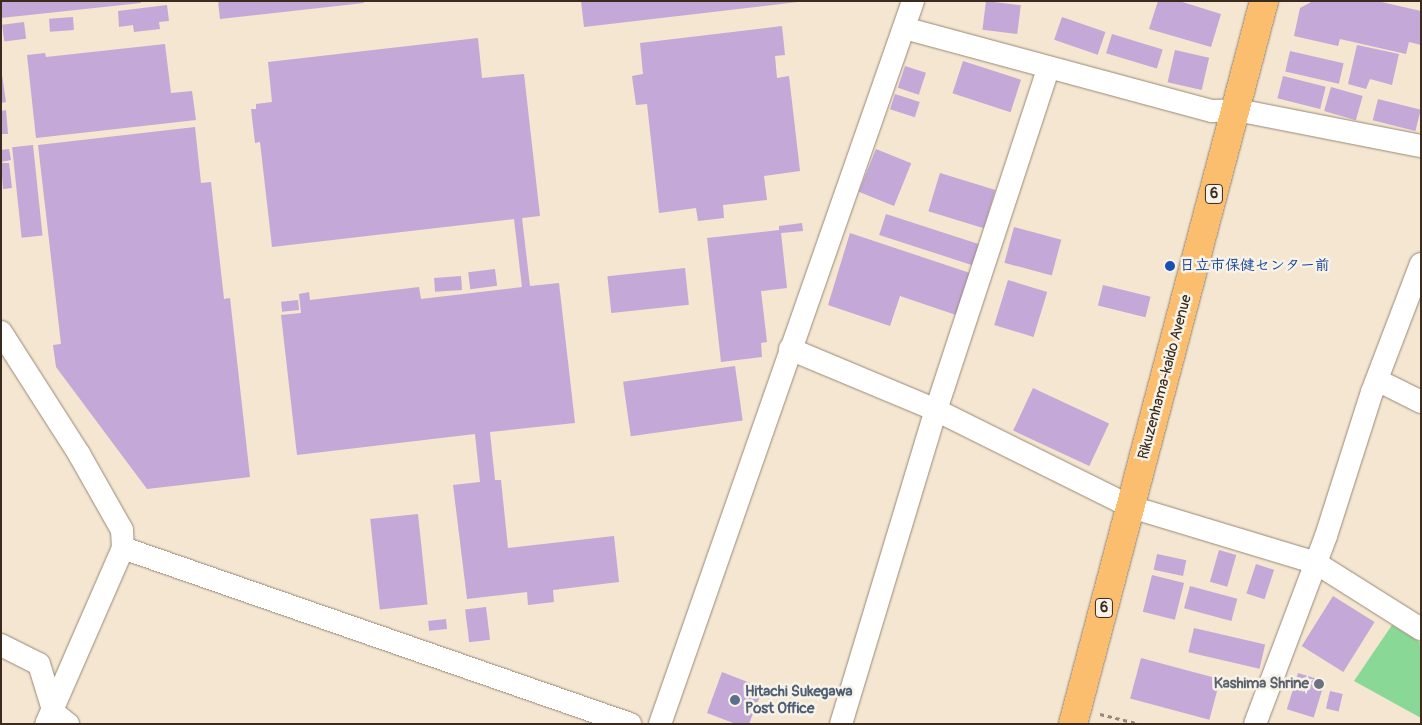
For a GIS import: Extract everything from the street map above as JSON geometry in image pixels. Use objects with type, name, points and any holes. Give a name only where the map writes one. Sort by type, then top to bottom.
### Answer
[{"type":"highway","name":"Rikuzenhama-kaido Avenue","points":[[1075,716],[1264,1]]},
{"type":"street","points":[[660,724],[913,1]]},
{"type":"street","points":[[904,28],[1212,111],[1236,110],[1421,146]]},
{"type":"street","points":[[840,724],[936,410],[1048,68]]},
{"type":"street","points":[[1255,724],[1316,563],[1376,380],[1421,264]]},
{"type":"street","points":[[1,332],[115,515],[122,530],[123,548],[56,719]]},
{"type":"street","points":[[790,349],[936,410],[1130,507],[1316,563],[1421,629]]},
{"type":"street","points":[[1376,380],[1421,402]]},
{"type":"street","points":[[123,548],[630,724]]},
{"type":"street","points":[[1,645],[39,664],[56,719]]},
{"type":"path","points":[[1075,716],[1140,724]]},
{"type":"green space","points":[[1392,625],[1421,643],[1421,718],[1354,681]]},
{"type":"building","points":[[1,1],[141,1],[141,3],[1,18]]},
{"type":"building","points":[[218,1],[363,1],[364,3],[220,19]]},
{"type":"building","points":[[581,1],[798,1],[798,2],[584,27]]},
{"type":"building","points":[[986,1],[1021,5],[1017,34],[982,30]]},
{"type":"building","points":[[1158,1],[1179,1],[1221,14],[1211,47],[1149,29]]},
{"type":"building","points":[[1313,1],[1377,1],[1421,11],[1421,45],[1409,42],[1406,54],[1340,39],[1338,46],[1294,36],[1300,8]]},
{"type":"building","points":[[167,5],[169,21],[159,22],[160,29],[134,32],[133,25],[119,27],[118,11]]},
{"type":"building","points":[[73,17],[74,30],[50,32],[49,19]]},
{"type":"building","points":[[1062,17],[1105,32],[1098,55],[1054,40]]},
{"type":"building","points":[[24,22],[26,39],[4,42],[2,25]]},
{"type":"building","points":[[782,26],[785,55],[775,56],[777,78],[789,76],[800,171],[764,176],[767,200],[723,205],[724,218],[698,221],[696,208],[659,213],[647,104],[636,105],[632,76],[643,74],[640,43]]},
{"type":"building","points":[[1112,34],[1163,49],[1157,69],[1106,53]]},
{"type":"building","points":[[478,38],[482,78],[524,74],[540,216],[522,218],[530,286],[559,283],[575,423],[490,432],[495,480],[501,480],[508,548],[614,536],[619,582],[553,590],[554,602],[528,605],[527,592],[467,599],[453,485],[480,482],[475,434],[297,455],[281,315],[301,313],[299,294],[309,292],[310,300],[419,287],[421,299],[522,287],[514,219],[272,247],[260,142],[255,143],[251,109],[256,109],[256,104],[272,102],[268,62]]},
{"type":"building","points":[[165,44],[171,93],[192,91],[196,120],[36,138],[27,55],[45,53],[46,57]]},
{"type":"building","points":[[1357,45],[1399,54],[1392,85],[1370,79],[1366,89],[1348,84]]},
{"type":"building","points":[[1175,50],[1209,58],[1202,90],[1168,82]]},
{"type":"building","points":[[1290,51],[1344,63],[1339,84],[1285,71]]},
{"type":"building","points":[[963,61],[1021,80],[1011,112],[952,93]]},
{"type":"building","points":[[905,66],[926,73],[919,95],[898,88]]},
{"type":"building","points":[[1,68],[6,102],[1,103]]},
{"type":"building","points":[[1283,76],[1326,87],[1320,109],[1277,98]]},
{"type":"building","points":[[1331,87],[1363,96],[1356,120],[1324,111]]},
{"type":"building","points":[[895,94],[920,102],[915,117],[890,109]]},
{"type":"building","points":[[1378,99],[1421,110],[1415,131],[1373,120]]},
{"type":"building","points":[[6,110],[8,134],[1,134],[1,111]]},
{"type":"building","points":[[195,127],[201,183],[211,182],[224,299],[230,298],[250,477],[147,489],[56,367],[53,345],[61,344],[38,145]]},
{"type":"building","points":[[33,145],[43,236],[22,238],[12,147]]},
{"type":"building","points":[[9,149],[11,160],[1,162],[1,150]]},
{"type":"building","points":[[876,149],[911,163],[894,206],[859,192]]},
{"type":"building","points":[[1,163],[9,163],[12,188],[3,189]]},
{"type":"building","points":[[940,173],[995,190],[984,228],[928,211]]},
{"type":"building","points":[[886,214],[979,244],[972,265],[879,235]]},
{"type":"building","points":[[802,223],[803,231],[781,233],[787,288],[761,291],[767,342],[761,343],[762,357],[721,362],[707,238],[779,230],[779,226]]},
{"type":"building","points":[[1014,227],[1061,240],[1052,275],[1004,263]]},
{"type":"building","points":[[850,233],[970,273],[956,315],[900,296],[890,326],[828,305]]},
{"type":"building","points":[[685,268],[689,305],[611,313],[607,276]]},
{"type":"building","points":[[495,269],[497,286],[470,289],[468,272]]},
{"type":"building","points":[[461,276],[462,290],[435,292],[434,278]]},
{"type":"building","points":[[1008,280],[1047,292],[1033,337],[994,325]]},
{"type":"building","points":[[1103,285],[1151,297],[1145,317],[1098,305]]},
{"type":"building","points":[[298,300],[299,310],[282,312],[281,302]]},
{"type":"building","points":[[735,366],[743,420],[631,436],[623,382]]},
{"type":"building","points":[[1033,388],[1109,423],[1089,466],[1013,431]]},
{"type":"building","points":[[418,514],[428,605],[380,610],[370,519]]},
{"type":"building","points":[[1219,550],[1236,555],[1227,587],[1210,582]]},
{"type":"building","points":[[1157,554],[1186,560],[1183,576],[1154,570]]},
{"type":"building","points":[[1256,564],[1274,570],[1264,599],[1246,593]]},
{"type":"building","points":[[1152,575],[1184,583],[1175,620],[1143,612]]},
{"type":"building","points":[[1190,586],[1237,599],[1231,621],[1184,608]]},
{"type":"building","points":[[1333,596],[1375,622],[1343,672],[1302,646]]},
{"type":"building","points":[[486,607],[490,640],[469,642],[465,610]]},
{"type":"building","points":[[446,619],[447,629],[429,631],[428,621]]},
{"type":"building","points":[[1194,628],[1265,644],[1260,669],[1188,652]]},
{"type":"building","points":[[1141,658],[1220,679],[1209,720],[1130,699]]},
{"type":"building","points":[[722,672],[763,688],[749,724],[736,724],[707,713]]},
{"type":"building","points":[[1298,673],[1325,681],[1314,718],[1287,709]]},
{"type":"building","points":[[1330,691],[1343,694],[1339,711],[1326,709]]},
{"type":"place","name":"日立市保健センター前","points":[[1170,266]]},
{"type":"place","name":"Kashima Shrine","points":[[1319,684]]},
{"type":"place","name":"Hitachi Sukegawa Post Office","points":[[735,700]]}]
